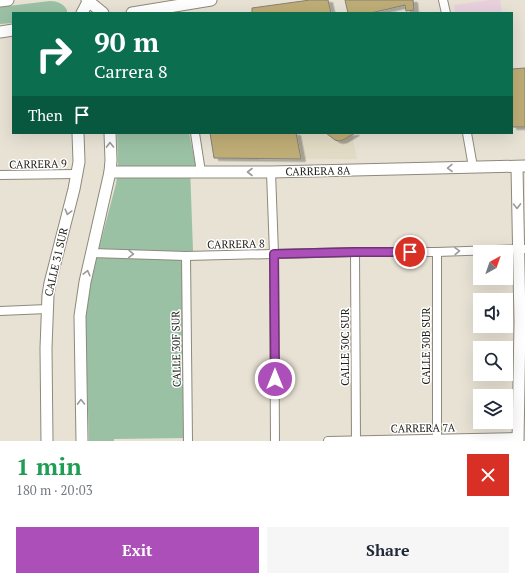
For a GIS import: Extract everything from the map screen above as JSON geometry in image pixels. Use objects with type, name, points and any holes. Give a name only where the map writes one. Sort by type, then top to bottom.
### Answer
[{"type":"street","points":[[0,1],[8,0]]},
{"type":"street","points":[[82,12],[88,0],[102,12]]},
{"type":"street","points":[[146,12],[173,10],[211,0]]},
{"type":"street","points":[[443,0],[446,12]]},
{"type":"street","points":[[0,32],[12,30]]},
{"type":"street","name":"CALLE 31 SUR","points":[[47,441],[46,348],[48,295],[77,174],[79,162],[78,134]]},
{"type":"street","points":[[82,441],[80,316],[85,282],[110,172],[110,134]]},
{"type":"street","points":[[195,134],[201,172]]},
{"type":"street","points":[[467,134],[473,167]]},
{"type":"street","points":[[518,439],[522,393],[521,166]]},
{"type":"street","name":"CARRERA 8A","points":[[110,172],[271,172],[521,166]]},
{"type":"street","points":[[271,172],[274,254],[275,441]]},
{"type":"street","name":"CARRERA 9","points":[[0,175],[77,174]]},
{"type":"street","name":"CARRERA 8","points":[[92,253],[186,256],[355,252],[437,252],[522,249]]},
{"type":"street","name":"CALLE 30C SUR","points":[[355,252],[356,441]]},
{"type":"street","name":"CALLE 30B SUR","points":[[437,252],[437,440]]},
{"type":"street","name":"CALLE 30F SUR","points":[[186,256],[188,441]]},
{"type":"street","points":[[0,311],[47,309]]},
{"type":"street","name":"CARRERA 7A","points":[[328,441],[518,439]]},
{"type":"shaded area","points":[[500,0],[502,12],[455,12],[454,5]]},
{"type":"shaded area","points":[[210,134],[352,134],[357,159],[214,158]]},
{"type":"green space","points":[[50,1],[58,2],[66,8],[67,12],[12,12],[12,23],[0,24],[0,7]]},
{"type":"green space","points":[[117,134],[189,134],[196,166],[190,166],[193,251],[182,252],[186,438],[114,439],[114,441],[89,441],[86,348],[87,297],[116,184],[118,167]]},
{"type":"building","points":[[310,0],[328,0],[331,12],[252,12],[252,8]]},
{"type":"building","points":[[345,0],[413,0],[414,10],[406,11],[405,5],[375,12],[348,12]]},
{"type":"building","points":[[525,68],[525,127],[513,127],[513,69]]},
{"type":"building","points":[[210,134],[296,134],[301,159],[214,158]]},
{"type":"building","points":[[327,134],[353,134],[343,140],[335,140]]},
{"type":"route","points":[[275,379],[274,254],[410,252]]}]
